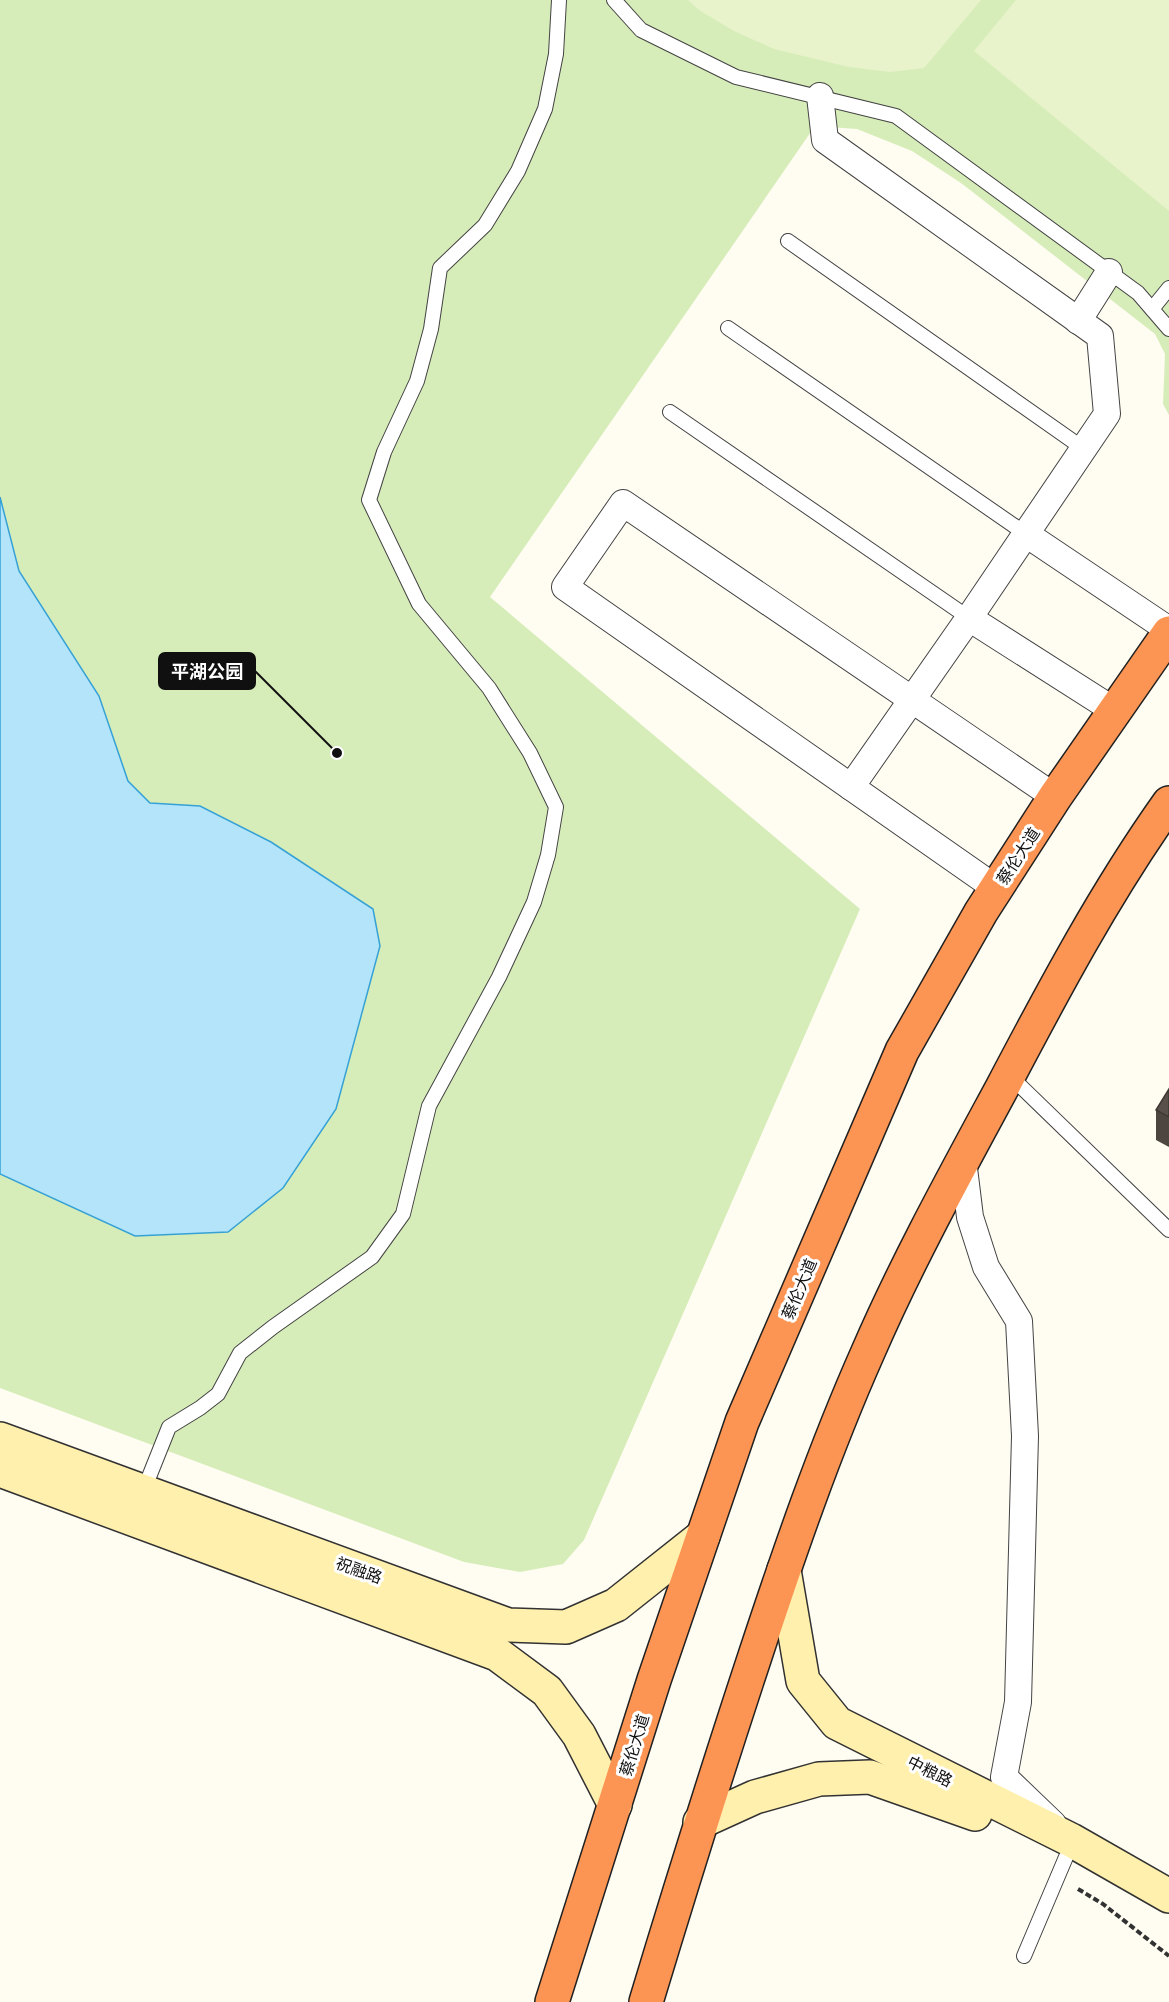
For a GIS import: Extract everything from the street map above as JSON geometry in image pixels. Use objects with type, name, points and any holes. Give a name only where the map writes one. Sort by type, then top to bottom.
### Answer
[{"type":"highway","name":"蔡伦大道","points":[[552,2002],[654,1680],[742,1422],[902,1051],[997,889],[1055,797],[1169,632]]},
{"type":"highway","points":[[646,2002],[700,1822],[784,1570],[823,1463],[867,1354],[909,1262],[1044,1008],[1135,851],[1169,803]]},
{"type":"main road","name":"祝融路","points":[[0,1439],[138,1505],[497,1654],[547,1691],[579,1735],[615,1805]]},
{"type":"main road","name":"祝融路","points":[[0,1470],[138,1505],[508,1625],[566,1627],[615,1605],[703,1536]]},
{"type":"main road","name":"中粮路","points":[[784,1570],[803,1681],[837,1723],[1064,1858],[1169,1915]]},
{"type":"main road","name":"中粮路","points":[[700,1822],[755,1797],[819,1779],[870,1777],[961,1808],[1064,1858],[1169,1896]]},
{"type":"street","points":[[820,96],[825,140],[1100,336],[1107,414],[851,787]]},
{"type":"street","points":[[1078,321],[1109,272]]},
{"type":"street","points":[[997,889],[565,587],[623,503],[1055,797]]},
{"type":"street","points":[[1026,534],[1169,632]]},
{"type":"street","points":[[969,618],[1114,711]]},
{"type":"street","points":[[963,1160],[970,1217],[986,1267],[1019,1321],[1025,1436],[1018,1702],[1004,1777],[1064,1858]]},
{"type":"lane","points":[[138,1505],[169,1427],[218,1394],[240,1353],[372,1257],[403,1214],[429,1106],[499,977],[534,902],[548,855],[556,807],[530,753],[489,687],[419,604],[369,500],[384,452],[417,381],[431,329],[440,268],[485,225],[518,171],[545,108],[556,54],[560,0]]},
{"type":"lane","points":[[614,0],[641,30],[736,77],[896,116],[1138,293],[1169,329]]},
{"type":"lane","points":[[788,241],[1083,449]]},
{"type":"lane","points":[[1152,309],[1169,288]]},
{"type":"lane","points":[[728,328],[1026,534]]},
{"type":"lane","points":[[670,412],[969,618]]},
{"type":"lane","points":[[1009,1075],[1169,1230]]},
{"type":"lane","points":[[1024,1956],[1064,1858]]},
{"type":"path","points":[[1064,1858],[1103,1904],[1169,1956]]},
{"type":"green space","points":[[0,0],[1169,0],[1169,415],[1163,404],[1165,354],[1155,334],[961,183],[912,151],[857,129],[815,126],[490,597],[860,909],[584,1540],[563,1564],[520,1572],[464,1562],[0,1388]]},
{"type":"green space","points":[[688,0],[981,0],[924,68],[890,72],[849,67],[774,49],[734,31],[699,10]]},
{"type":"green space","points":[[1016,0],[1169,0],[1169,211],[974,51]]},
{"type":"water","points":[[0,497],[19,571],[99,696],[128,781],[150,803],[200,806],[271,842],[373,909],[380,946],[336,1109],[283,1188],[228,1232],[135,1236],[0,1174]]},
{"type":"building","points":[[1169,1089],[1169,1117],[1156,1110]]},
{"type":"place","name":"平湖公园","points":[[337,753]]}]
